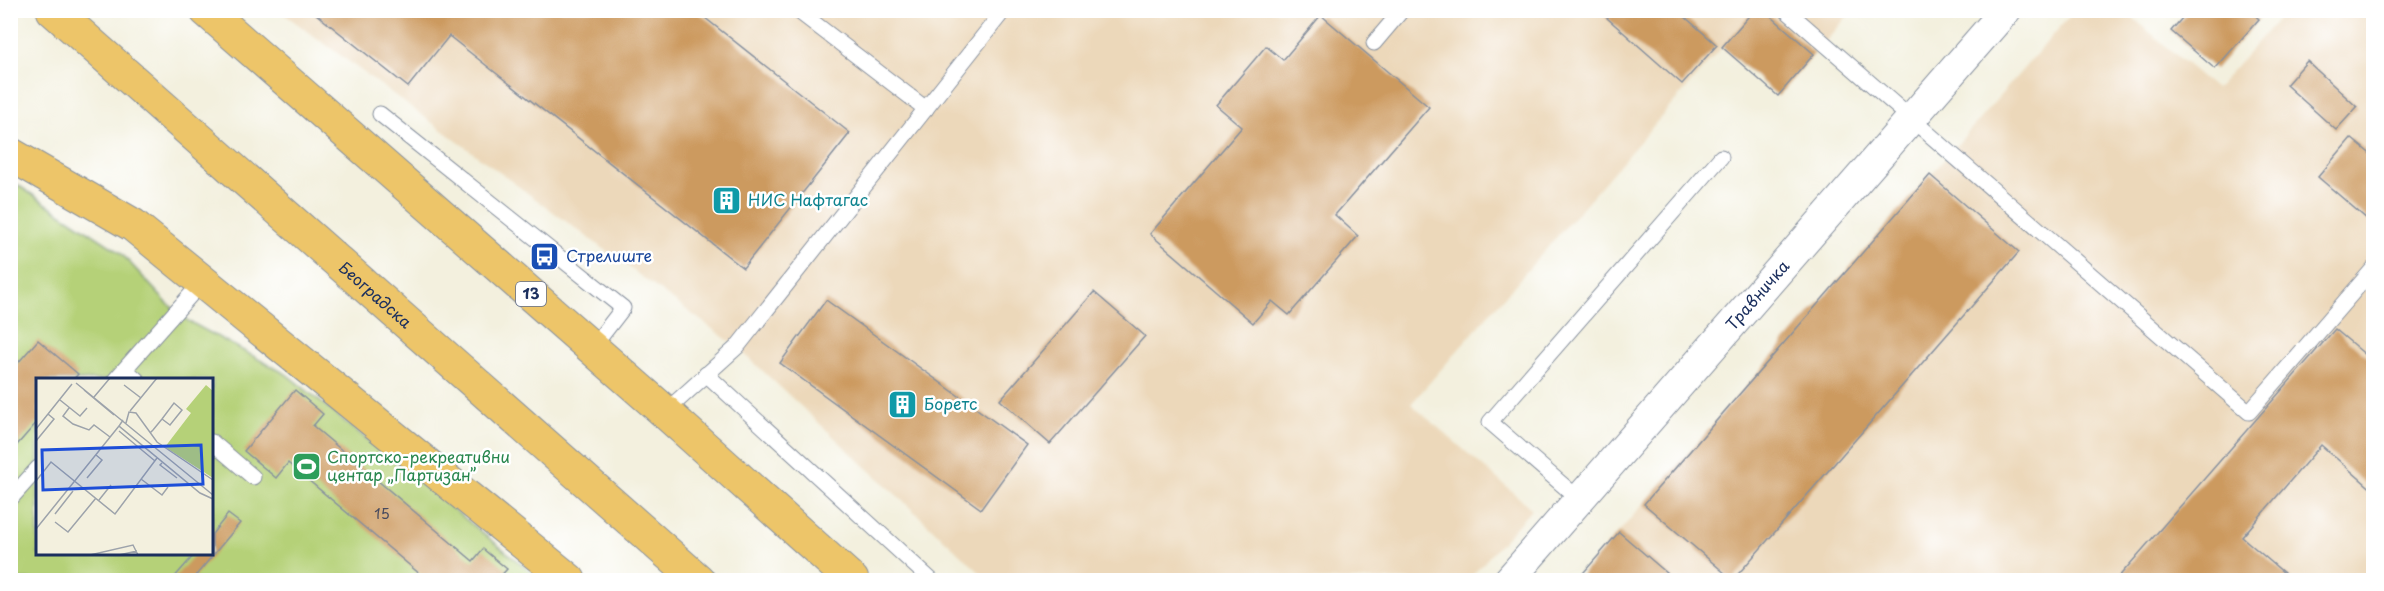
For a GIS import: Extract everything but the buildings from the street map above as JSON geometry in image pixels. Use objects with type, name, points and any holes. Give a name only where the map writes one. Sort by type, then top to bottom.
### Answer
[{"type":"main road","name":"Београдска","points":[[53,10],[698,580]]},
{"type":"main road","name":"13","points":[[206,10],[665,412],[852,580]]},
{"type":"main road","points":[[10,154],[133,225],[568,580]]},
{"type":"street","name":"Травничка","points":[[1509,580],[2006,10]]},
{"type":"lane","points":[[797,10],[926,109]]},
{"type":"lane","points":[[665,412],[737,347],[1004,10]]},
{"type":"lane","points":[[1374,44],[1402,10]]},
{"type":"lane","points":[[1786,10],[2249,412],[2373,268]]},
{"type":"lane","points":[[380,114],[623,308],[592,348]]},
{"type":"lane","points":[[1580,500],[1490,422],[1720,157]]},
{"type":"lane","points":[[120,374],[202,282]]},
{"type":"lane","points":[[706,374],[931,580]]},
{"type":"lane","points":[[213,443],[253,477]]},
{"type":"lane","points":[[12,497],[36,470]]},
{"type":"shaded area","points":[[280,11],[1852,11],[1778,96],[1722,47],[1411,404],[1532,509],[1468,580],[988,580],[737,347]]},
{"type":"shaded area","points":[[2074,11],[2125,11],[2216,89],[2285,11],[2373,11],[2373,580],[1675,580],[1619,532]]},
{"type":"green space","name":"Спортско-рекреативни центар „Партизан”","points":[[10,180],[120,252],[166,302],[188,321],[286,374],[541,580],[11,580]]},
{"type":"place","name":"НИС Нафтагас","points":[[727,200]]},
{"type":"place","name":"Стрелиште","points":[[545,256]]},
{"type":"place","name":"Боретс","points":[[903,404]]},
{"type":"place","name":"Спортско-рекреативни центар „Партизан”","points":[[306,466]]}]
